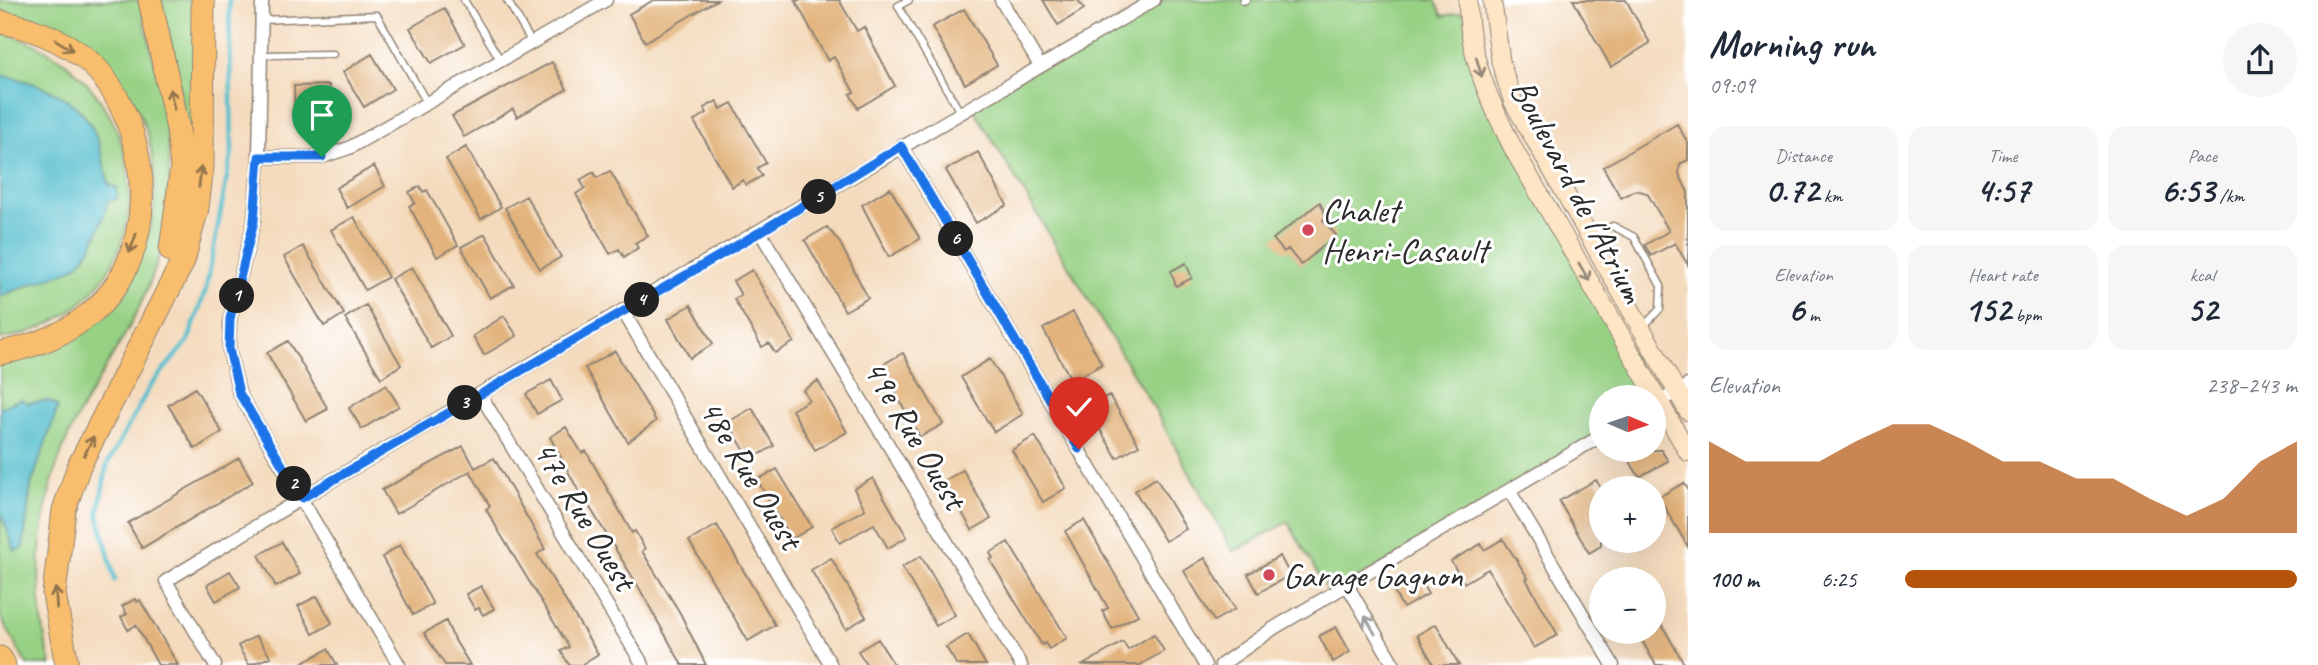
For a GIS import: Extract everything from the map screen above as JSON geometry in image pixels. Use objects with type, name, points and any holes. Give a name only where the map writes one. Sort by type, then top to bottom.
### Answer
[{"type":"highway","points":[[150,0],[176,117],[182,167],[178,215],[160,312]]},
{"type":"highway","points":[[67,665],[54,594],[64,510],[79,466],[160,312],[183,261],[197,208],[202,166],[203,0]]},
{"type":"highway","points":[[0,22],[53,38],[80,55],[101,74],[120,103],[137,142],[143,194],[136,237],[120,278],[89,315],[35,345],[0,353]]},
{"type":"highway","points":[[0,658],[4,665]]},
{"type":"street","points":[[262,0],[259,157],[254,221],[230,319],[229,349],[239,393],[399,665]]},
{"type":"street","points":[[259,157],[335,155],[606,0]]},
{"type":"street","points":[[1001,0],[1040,66]]},
{"type":"street","points":[[215,665],[166,582],[302,498],[1154,0]]},
{"type":"street","name":"Boulevard de l'Atrium","points":[[1468,0],[1477,63],[1491,104],[1645,385]]},
{"type":"street","name":"Boulevard de l'Atrium","points":[[1492,0],[1501,64],[1513,101],[1643,327],[1682,389],[1688,411]]},
{"type":"street","points":[[901,146],[1205,665]]},
{"type":"street","name":"49e Rue Ouest","points":[[760,232],[1021,665]]},
{"type":"street","name":"48e Rue Ouest","points":[[622,311],[831,665]]},
{"type":"street","points":[[1666,398],[1682,389]]},
{"type":"street","name":"47e Rue Ouest","points":[[480,394],[643,665]]},
{"type":"street","name":"Boulevard de l'Atrium","points":[[1666,419],[1688,452]]},
{"type":"street","points":[[1221,665],[1274,628],[1589,443]]},
{"type":"street","points":[[1509,490],[1613,665]]},
{"type":"street","points":[[1347,585],[1394,665]]},
{"type":"lane","points":[[464,0],[501,61]]},
{"type":"lane","points":[[507,0],[531,43]]},
{"type":"lane","points":[[909,0],[898,6],[960,112]]},
{"type":"lane","points":[[261,20],[377,15],[427,103]]},
{"type":"lane","points":[[260,55],[333,54]]},
{"type":"lane","points":[[1591,234],[1613,226],[1633,237],[1649,264],[1661,286],[1660,309],[1643,327]]},
{"type":"green space","points":[[0,0],[139,0],[161,95],[169,159],[166,224],[152,277],[134,317],[66,442],[47,504],[39,568],[40,601],[51,665],[27,665],[0,616],[0,361],[34,354],[51,346],[137,251],[152,222],[154,170],[149,139],[138,111],[124,86],[105,64],[82,45],[57,30],[0,11]]},
{"type":"green space","points":[[160,0],[196,0],[193,126],[185,126],[176,63]]},
{"type":"green space","points":[[1154,0],[1435,0],[1443,16],[1468,11],[1477,63],[1648,385],[1589,385],[1589,443],[1330,595],[1288,522],[1233,552],[1156,412],[972,106]]},
{"type":"green space","points":[[0,32],[55,56],[96,94],[120,140],[129,191],[122,240],[98,285],[58,319],[0,339]]},
{"type":"water","points":[[0,75],[50,90],[72,103],[81,112],[96,137],[109,185],[117,188],[117,199],[108,201],[99,229],[81,261],[58,275],[0,297]]},
{"type":"water","points":[[21,399],[27,403],[50,401],[58,407],[31,485],[23,548],[15,551],[0,511],[0,408]]},
{"type":"building","points":[[654,0],[717,0],[645,42],[629,14]]},
{"type":"building","points":[[795,0],[839,0],[857,31],[864,27],[895,86],[858,108],[850,94],[854,92],[834,57],[828,61]]},
{"type":"building","points":[[1043,0],[1078,0],[1084,9],[1058,25]]},
{"type":"building","points":[[1573,0],[1626,0],[1650,43],[1611,67]]},
{"type":"building","points":[[444,8],[465,44],[431,63],[410,28]]},
{"type":"building","points":[[964,9],[997,65],[965,84],[932,27]]},
{"type":"building","points":[[372,54],[393,89],[364,107],[343,72]]},
{"type":"building","points":[[552,62],[567,89],[517,117],[513,109],[464,137],[452,116]]},
{"type":"building","points":[[329,85],[330,124],[295,125],[294,86]]},
{"type":"building","points":[[717,101],[721,109],[732,103],[766,163],[757,168],[762,176],[746,185],[743,180],[732,187],[694,121],[707,113],[704,108]]},
{"type":"building","points":[[1677,124],[1688,143],[1688,160],[1680,164],[1679,174],[1688,192],[1688,265],[1675,243],[1651,256],[1645,245],[1669,231],[1647,193],[1636,190],[1621,198],[1603,167]]},
{"type":"building","points":[[466,147],[501,207],[481,219],[446,159]]},
{"type":"building","points":[[978,152],[1007,205],[976,223],[946,170]]},
{"type":"building","points":[[374,166],[385,186],[347,208],[336,188]]},
{"type":"building","points":[[610,171],[648,236],[635,243],[638,248],[624,257],[619,249],[610,254],[576,194],[585,188],[580,180],[594,172],[597,178]]},
{"type":"building","points":[[420,186],[423,192],[427,190],[458,245],[437,257],[409,206],[415,203],[409,192]]},
{"type":"building","points":[[890,188],[920,239],[889,257],[862,205]]},
{"type":"building","points":[[526,196],[561,257],[540,269],[505,208]]},
{"type":"building","name":"Chalet Henri-Casault","points":[[1320,202],[1326,217],[1323,220],[1336,235],[1301,265],[1288,249],[1284,252],[1273,239]]},
{"type":"building","points":[[354,217],[388,277],[365,290],[331,230]]},
{"type":"building","points":[[827,227],[840,243],[868,298],[845,311],[805,240]]},
{"type":"building","points":[[485,234],[514,285],[490,298],[461,247]]},
{"type":"building","points":[[303,246],[344,314],[324,326],[284,257]]},
{"type":"building","points":[[1186,263],[1192,278],[1176,286],[1171,271]]},
{"type":"building","points":[[412,267],[451,336],[431,348],[391,279]]},
{"type":"building","points":[[752,270],[794,342],[775,353],[769,343],[762,347],[734,299],[741,295],[733,281]]},
{"type":"building","points":[[366,305],[401,365],[381,378],[345,318]]},
{"type":"building","points":[[691,305],[713,344],[690,358],[668,319]]},
{"type":"building","points":[[1073,312],[1102,364],[1072,381],[1043,329]]},
{"type":"building","points":[[504,316],[517,336],[484,355],[473,336]]},
{"type":"building","points":[[288,341],[328,409],[306,421],[267,353]]},
{"type":"building","points":[[615,351],[656,421],[628,442],[585,368]]},
{"type":"building","points":[[903,353],[943,424],[920,437],[880,366]]},
{"type":"building","points":[[990,359],[1023,414],[994,432],[961,377]]},
{"type":"building","points":[[551,380],[562,400],[537,414],[526,394]]},
{"type":"building","points":[[818,381],[847,432],[815,450],[792,410],[809,400],[803,390]]},
{"type":"building","points":[[386,385],[399,406],[362,429],[349,408]]},
{"type":"building","points":[[195,388],[222,432],[195,449],[168,405]]},
{"type":"building","points":[[1109,395],[1139,445],[1117,458],[1087,408]]},
{"type":"building","points":[[752,408],[774,446],[750,460],[728,422]]},
{"type":"building","points":[[566,427],[582,453],[586,451],[632,533],[635,531],[645,549],[642,551],[680,613],[706,665],[682,665],[638,586],[589,506],[587,507],[550,437]]},
{"type":"building","points":[[1035,436],[1066,488],[1043,502],[1012,450]]},
{"type":"building","points":[[463,446],[475,468],[494,458],[545,549],[537,554],[598,654],[581,665],[569,665],[561,651],[569,647],[486,509],[490,506],[470,471],[396,514],[382,490]]},
{"type":"building","points":[[239,458],[253,482],[142,548],[128,523]]},
{"type":"building","points":[[1666,458],[1668,461],[1641,476],[1630,462],[1666,462]]},
{"type":"building","points":[[777,469],[812,527],[792,539],[757,480]]},
{"type":"building","points":[[963,470],[991,519],[972,530],[944,481]]},
{"type":"building","points":[[873,478],[907,537],[888,548],[874,524],[840,543],[832,528],[865,509],[854,489]]},
{"type":"building","points":[[1156,478],[1186,529],[1165,541],[1135,491]]},
{"type":"building","points":[[1684,483],[1688,489],[1688,547],[1666,509],[1666,493]]},
{"type":"building","points":[[1589,484],[1589,553],[1559,501]]},
{"type":"building","points":[[1084,520],[1138,615],[1112,629],[1102,611],[1108,608],[1065,531]]},
{"type":"building","points":[[717,525],[775,625],[748,641],[689,541]]},
{"type":"building","points":[[1503,539],[1528,578],[1526,579],[1558,635],[1534,648],[1488,569],[1464,583],[1451,561],[1481,544],[1484,550]]},
{"type":"building","points":[[282,542],[300,574],[276,587],[259,555]]},
{"type":"building","points":[[1008,542],[1067,638],[1049,649],[1045,643],[1042,645],[990,560],[993,558],[990,553]]},
{"type":"building","points":[[400,545],[433,604],[413,615],[382,557]]},
{"type":"building","points":[[921,556],[955,615],[936,626],[902,567]]},
{"type":"building","points":[[1280,556],[1290,575],[1258,593],[1248,574]]},
{"type":"building","points":[[831,558],[866,617],[846,629],[811,570]]},
{"type":"building","points":[[1205,558],[1235,609],[1214,621],[1184,571]]},
{"type":"building","points":[[230,571],[240,587],[216,601],[207,585]]},
{"type":"building","points":[[1418,576],[1428,594],[1403,608],[1393,590]]},
{"type":"building","points":[[481,586],[494,609],[483,615],[479,608],[475,610],[466,594]]},
{"type":"building","points":[[317,596],[332,623],[313,634],[298,606]]},
{"type":"building","points":[[135,599],[137,602],[140,600],[178,665],[158,665],[136,625],[128,630],[121,617],[127,614],[122,606]]},
{"type":"building","points":[[446,621],[470,665],[445,665],[424,633]]},
{"type":"building","points":[[1436,624],[1459,665],[1434,665],[1417,635]]},
{"type":"building","points":[[1336,627],[1350,652],[1333,662],[1319,636]]},
{"type":"building","points":[[1666,632],[1685,665],[1656,665],[1644,644],[1666,644]]},
{"type":"building","points":[[968,634],[986,665],[957,665],[946,647]]},
{"type":"building","points":[[1154,634],[1164,651],[1140,665],[1083,665],[1123,642],[1128,650]]},
{"type":"building","points":[[256,636],[271,657],[249,665],[238,646]]},
{"type":"building","points":[[878,639],[894,665],[867,665],[858,651]]},
{"type":"building","points":[[328,649],[337,665],[298,665]]},
{"type":"waterway","points":[[115,580],[98,514],[107,465],[150,386],[188,341],[206,289],[232,151],[229,0]]},
{"type":"place","name":"Chalet Henri-Casault","points":[[1308,230]]},
{"type":"place","name":"Garage Gagnon","points":[[1269,575]]},
{"type":"route","points":[[322,157],[259,157],[254,221],[230,319],[229,349],[239,393],[302,498],[760,232],[901,146],[1079,449]]}]
